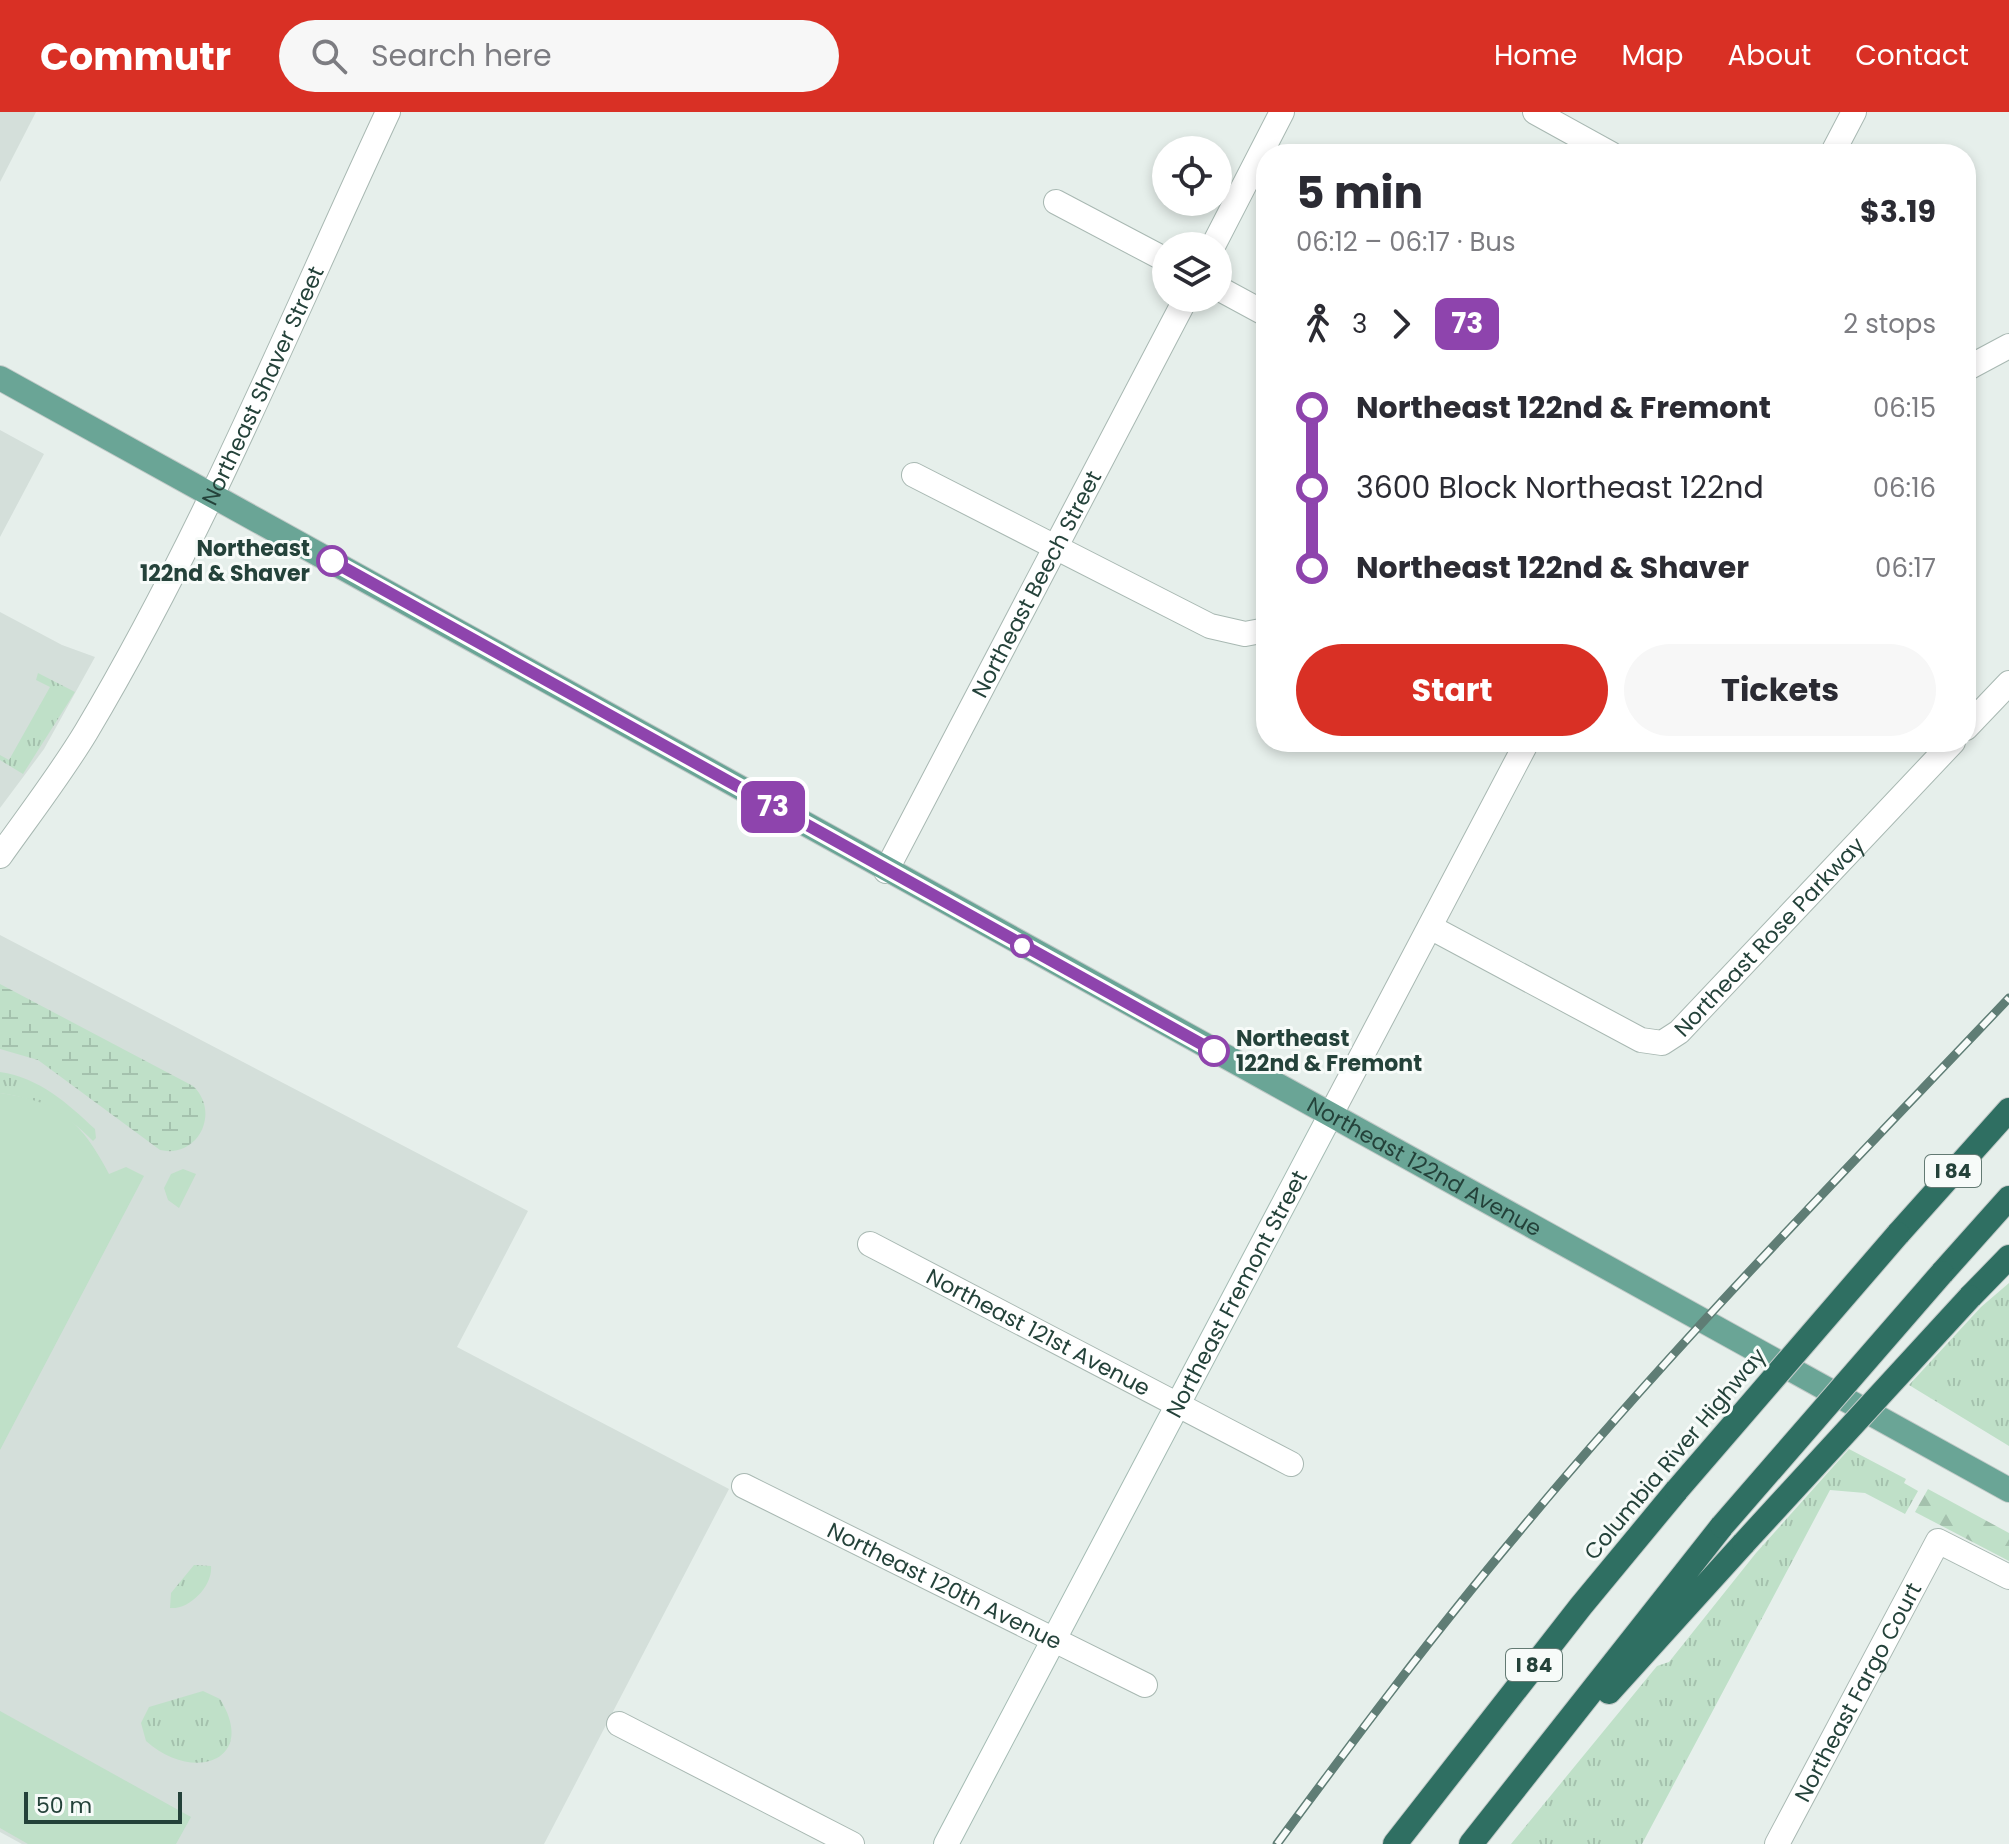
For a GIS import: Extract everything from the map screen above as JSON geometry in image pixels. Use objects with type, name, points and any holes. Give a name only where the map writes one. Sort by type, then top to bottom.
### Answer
[{"type":"highway","name":"Columbia River Highway","points":[[1395,1844],[1581,1606],[1677,1490],[2009,1110]]},
{"type":"highway","name":"I 84","points":[[1473,1844],[1722,1526],[2009,1198]]},
{"type":"highway","points":[[1473,1844],[1744,1543],[2009,1257]]},
{"type":"main road","name":"Northeast 122nd Avenue","points":[[0,378],[2009,1490]]},
{"type":"street","name":"Northeast Shaver Street","points":[[0,856],[87,730],[212,494],[388,112]]},
{"type":"street","points":[[1266,144],[1282,112]]},
{"type":"street","points":[[1535,112],[1593,144]]},
{"type":"street","points":[[1837,144],[1854,112]]},
{"type":"street","points":[[1220,232],[1256,162]]},
{"type":"street","points":[[1056,202],[1152,253]]},
{"type":"street","points":[[1232,296],[1256,309]]},
{"type":"street","name":"Northeast Beech Street","points":[[886,871],[1179,312]]},
{"type":"street","points":[[1976,364],[2009,346]]},
{"type":"street","points":[[914,475],[1210,626],[1245,634],[1256,632]]},
{"type":"street","points":[[1976,718],[2009,683]]},
{"type":"street","name":"Northeast Fremont Street","points":[[946,1844],[1522,752]]},
{"type":"street","name":"Northeast Rose Parkway","points":[[1430,927],[1641,1040],[1662,1043],[1679,1032],[1944,752]]},
{"type":"street","name":"Northeast 121st Avenue","points":[[870,1244],[1178,1402],[1291,1464]]},
{"type":"street","name":"Northeast 120th Avenue","points":[[744,1486],[1145,1685]]},
{"type":"street","name":"Northeast Fargo Court","points":[[1777,1844],[1938,1541],[2009,1577]]},
{"type":"street","points":[[619,1724],[852,1844]]},
{"type":"shaded area","points":[[0,112],[36,112],[0,182]]},
{"type":"shaded area","points":[[0,430],[44,454],[0,537]]},
{"type":"shaded area","points":[[0,612],[62,645],[95,657],[44,749],[0,808]]},
{"type":"shaded area","points":[[0,935],[528,1211],[457,1347],[729,1489],[544,1844],[22,1844],[0,1832]]},
{"type":"green space","points":[[38,673],[75,692],[23,774],[0,760],[0,755],[9,760],[50,687],[36,680]]},
{"type":"green space","points":[[0,984],[193,1086],[205,1108],[205,1120],[195,1141],[173,1151],[160,1150],[38,1060],[0,1049]]},
{"type":"green space","points":[[0,1072],[28,1080],[52,1093],[95,1129],[96,1138],[93,1141],[51,1108],[0,1093]]},
{"type":"green space","points":[[0,1093],[38,1102],[66,1117],[89,1141],[109,1174],[126,1167],[144,1176],[0,1450]]},
{"type":"green space","points":[[183,1169],[196,1174],[179,1208],[168,1200],[164,1188],[171,1174]]},
{"type":"green space","points":[[2009,1283],[2009,1446],[1909,1385],[1981,1307]]},
{"type":"green space","points":[[1849,1449],[1906,1479],[1904,1483],[1918,1491],[1905,1514],[1865,1493],[1830,1490],[1642,1844],[1511,1844],[1657,1666],[1669,1662],[1756,1553]]},
{"type":"green space","points":[[1928,1489],[2009,1533],[2009,1561],[1915,1512]]},
{"type":"green space","points":[[194,1565],[211,1566],[204,1589],[185,1605],[170,1608],[171,1593]]},
{"type":"green space","points":[[203,1691],[220,1699],[230,1720],[231,1737],[226,1750],[215,1759],[201,1763],[183,1761],[165,1754],[146,1741],[141,1723],[149,1707]]},
{"type":"green space","points":[[0,1711],[191,1817],[176,1844],[28,1844],[0,1828]]},
{"type":"railway","points":[[1277,1844],[1425,1648],[1577,1464],[1759,1261],[2009,998]]},
{"type":"bus line","name":"73","points":[[332,561],[1214,1051]]},
{"type":"place","name":"Northeast 122nd & Shaver","points":[[332,561]]},
{"type":"place","name":"Northeast 122nd & Fremont","points":[[1214,1051]]}]
